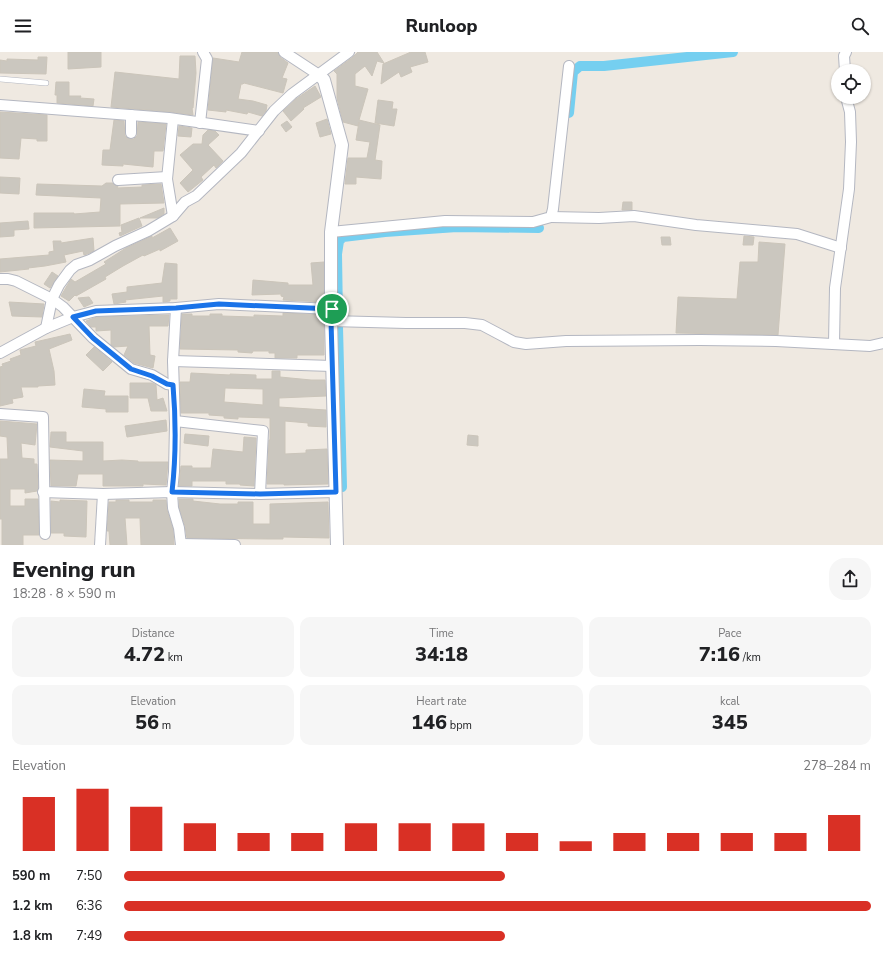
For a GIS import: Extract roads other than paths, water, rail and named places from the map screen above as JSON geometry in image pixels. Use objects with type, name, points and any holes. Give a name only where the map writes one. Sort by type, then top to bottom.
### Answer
[{"type":"street","points":[[200,122],[207,59],[203,52]]},
{"type":"street","points":[[284,52],[319,75],[324,80],[342,145],[331,232],[331,321],[337,545]]},
{"type":"street","points":[[46,328],[52,299],[59,285],[70,270],[76,265],[90,260],[115,246],[148,231],[173,216],[185,202],[196,196],[241,153],[274,111],[292,94],[349,52]]},
{"type":"street","points":[[845,64],[844,56],[846,52]]},
{"type":"street","points":[[551,216],[569,66]]},
{"type":"street","points":[[834,344],[835,288],[849,189],[851,142],[850,112],[848,104]]},
{"type":"street","points":[[0,105],[173,119],[259,131]]},
{"type":"street","points":[[131,115],[131,133]]},
{"type":"street","points":[[173,119],[168,177],[173,216]]},
{"type":"street","points":[[118,180],[168,177]]},
{"type":"street","points":[[331,232],[445,221],[533,222],[551,216],[598,218],[634,216],[696,225],[797,234],[841,248]]},
{"type":"street","points":[[0,279],[8,279],[16,282],[52,299],[73,317],[93,338],[131,369],[152,376],[167,384],[173,385]]},
{"type":"street","points":[[0,353],[46,328],[73,317],[96,311],[176,308],[219,304],[332,309]]},
{"type":"street","points":[[176,308],[173,361],[175,421],[172,492],[181,545],[236,545]]},
{"type":"street","points":[[331,321],[465,323],[482,325],[514,342],[526,344],[566,341],[700,340],[870,346],[883,343]]},
{"type":"street","points":[[173,361],[332,366]]},
{"type":"street","points":[[0,414],[43,417],[43,492],[45,534]]},
{"type":"street","points":[[175,421],[263,431],[260,494]]},
{"type":"street","points":[[43,492],[103,494],[172,492],[260,494],[336,492]]},
{"type":"street","points":[[100,545],[103,494]]},
{"type":"lane","points":[[0,80],[46,83]]},
{"type":"waterway","points":[[569,113],[573,72],[580,66],[604,66],[733,52]]},
{"type":"waterway","points":[[338,317],[337,254],[339,241],[343,237],[385,232],[457,227],[539,228]]},
{"type":"waterway","points":[[338,327],[342,487]]}]
